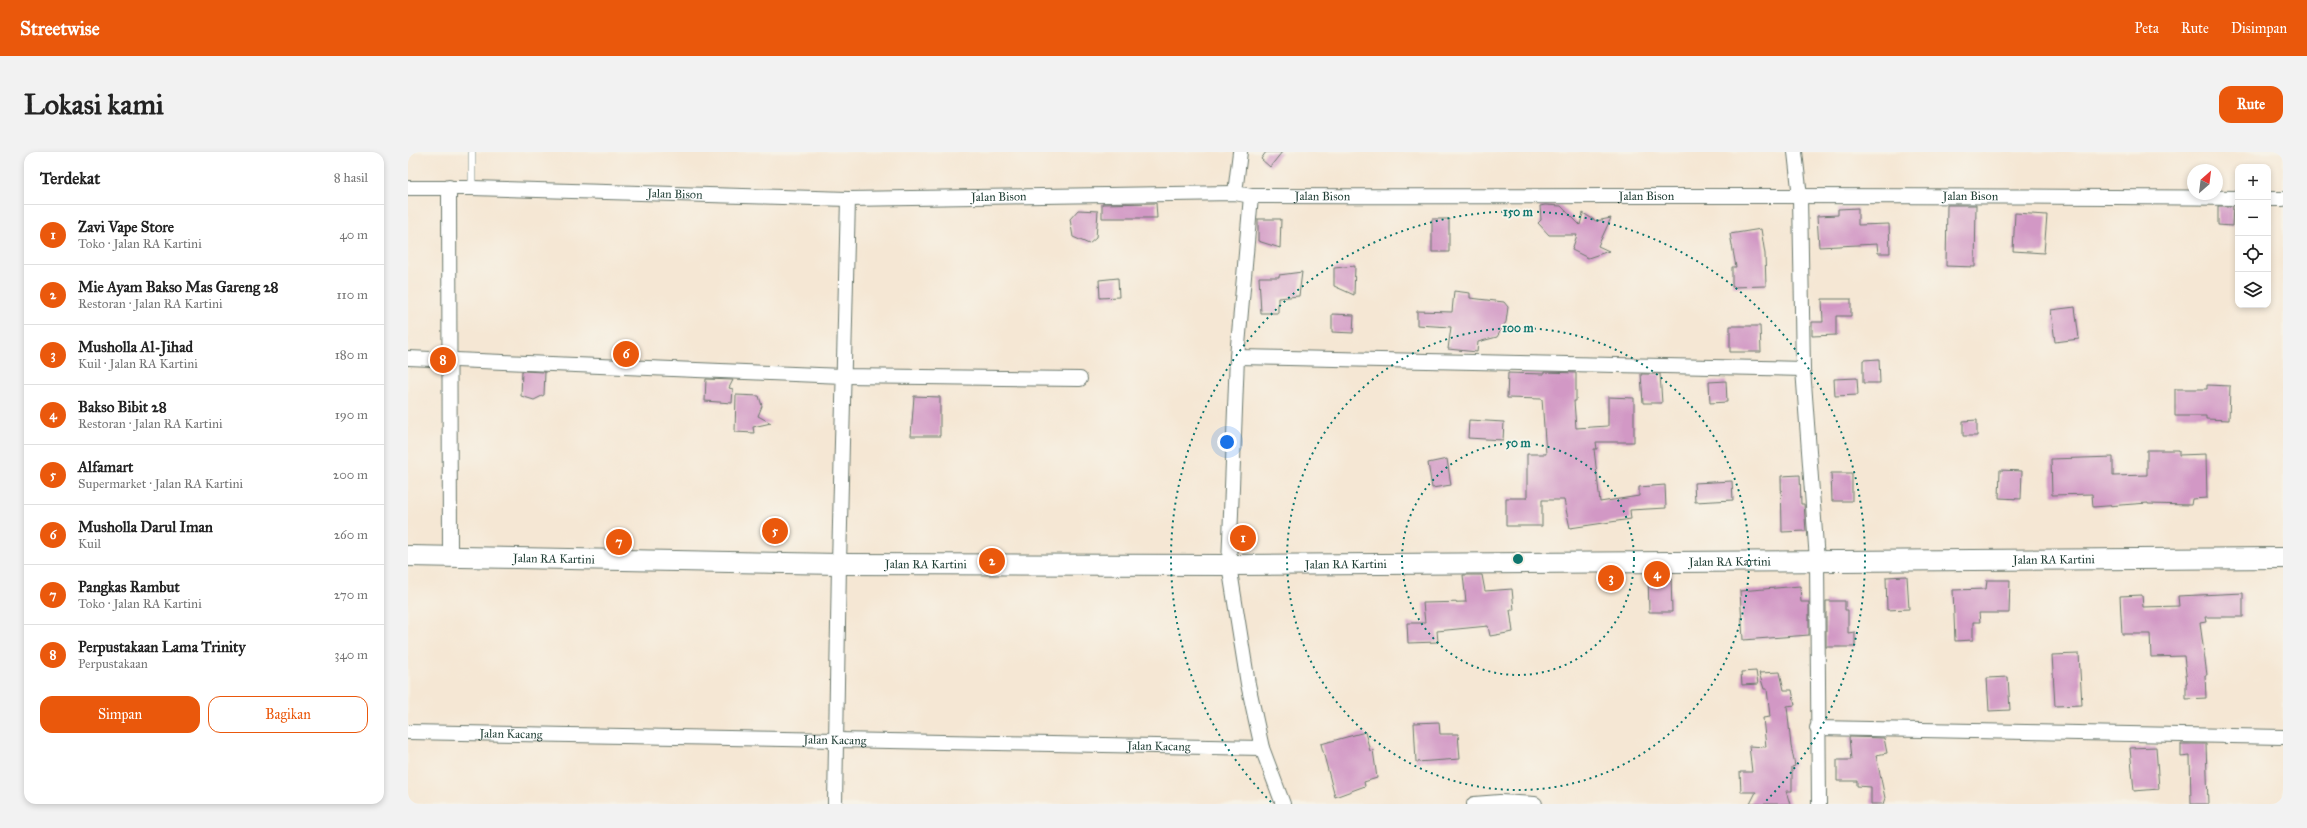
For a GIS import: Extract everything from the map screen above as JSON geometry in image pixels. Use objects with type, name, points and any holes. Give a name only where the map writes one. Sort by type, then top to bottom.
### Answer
[{"type":"main road","name":"Jalan RA Kartini","points":[[408,556],[839,564],[1229,565],[1817,560],[2037,561],[2283,558]]},
{"type":"street","points":[[1235,193],[1240,152]]},
{"type":"street","points":[[1795,152],[1800,197],[1803,369],[1817,560],[1817,728],[1819,804]]},
{"type":"street","name":"Jalan Bison","points":[[408,188],[449,187],[848,199],[1235,193],[1251,196],[1800,197],[2012,195],[2235,198]]},
{"type":"street","points":[[449,187],[450,556]]},
{"type":"street","points":[[1251,196],[1237,357],[1229,565],[1248,684],[1262,748],[1283,804]]},
{"type":"street","points":[[2271,198],[2283,199]]},
{"type":"street","points":[[836,804],[839,564],[848,199]]},
{"type":"street","points":[[1237,357],[1803,369]]},
{"type":"street","points":[[408,358],[449,358],[843,376],[1080,379]]},
{"type":"street","points":[[1817,728],[2283,737]]},
{"type":"street","name":"Jalan Kacang","points":[[408,732],[1262,748]]},
{"type":"street","points":[[1474,804],[1500,802],[1535,804]]},
{"type":"lane","points":[[472,152],[472,188]]},
{"type":"building","points":[[1266,152],[1282,152],[1270,167],[1261,159]]},
{"type":"building","points":[[1156,203],[1157,218],[1102,218],[1102,204]]},
{"type":"building","points":[[1947,205],[1976,205],[1975,267],[1946,266]]},
{"type":"building","points":[[1540,206],[1561,206],[1580,225],[1583,213],[1596,221],[1611,218],[1598,246],[1609,251],[1588,258],[1572,250],[1577,235],[1549,235],[1538,223],[1541,220]]},
{"type":"building","points":[[2218,206],[2233,206],[2232,226],[2218,225]]},
{"type":"building","points":[[1858,208],[1858,225],[1889,224],[1890,253],[1878,253],[1877,244],[1819,247],[1817,216],[1838,215],[1838,209]]},
{"type":"building","points":[[1078,210],[1098,211],[1096,238],[1089,244],[1073,237],[1070,219]]},
{"type":"building","points":[[2015,213],[2047,215],[2044,253],[2013,251]]},
{"type":"building","points":[[1258,219],[1281,219],[1280,248],[1258,241]]},
{"type":"building","points":[[1432,219],[1449,219],[1449,252],[1432,252]]},
{"type":"building","points":[[1761,229],[1765,254],[1766,286],[1732,287],[1732,267],[1736,267],[1730,234]]},
{"type":"building","points":[[1355,266],[1354,295],[1334,286],[1334,268]]},
{"type":"building","points":[[1302,272],[1299,296],[1278,298],[1278,313],[1261,313],[1259,277],[1279,277],[1279,275]]},
{"type":"building","points":[[1118,278],[1119,297],[1100,298],[1099,280]]},
{"type":"building","points":[[1454,291],[1470,293],[1470,298],[1504,302],[1508,307],[1506,322],[1497,337],[1478,342],[1477,352],[1448,349],[1451,327],[1417,325],[1417,311],[1452,312]]},
{"type":"building","points":[[1822,299],[1851,299],[1851,316],[1836,316],[1836,335],[1812,336],[1812,322],[1823,322]]},
{"type":"building","points":[[2075,307],[2079,339],[2055,342],[2051,310]]},
{"type":"building","points":[[1332,314],[1354,315],[1353,333],[1332,332]]},
{"type":"building","points":[[1730,326],[1760,326],[1761,352],[1730,352]]},
{"type":"building","points":[[1879,359],[1880,383],[1863,383],[1863,360]]},
{"type":"building","points":[[522,371],[545,372],[544,395],[534,400],[521,396]]},
{"type":"building","points":[[1544,372],[1576,373],[1576,401],[1574,401],[1576,428],[1608,426],[1608,397],[1634,398],[1634,442],[1596,442],[1597,449],[1594,449],[1600,502],[1639,496],[1639,487],[1665,485],[1666,508],[1630,510],[1631,519],[1570,528],[1564,500],[1542,500],[1542,526],[1506,526],[1506,498],[1527,498],[1527,454],[1546,454],[1542,399],[1507,398],[1508,373],[1544,374]]},
{"type":"building","points":[[1641,374],[1660,374],[1662,403],[1643,403]]},
{"type":"building","points":[[1857,378],[1858,395],[1835,396],[1834,379]]},
{"type":"building","points":[[706,379],[733,380],[729,388],[733,389],[732,403],[705,401]]},
{"type":"building","points":[[1726,381],[1727,402],[1710,403],[1709,382]]},
{"type":"building","points":[[2207,385],[2230,386],[2229,420],[2206,419],[2206,416],[2175,416],[2175,389],[2207,389]]},
{"type":"building","points":[[736,395],[759,396],[762,406],[758,416],[771,423],[753,427],[754,433],[735,432]]},
{"type":"building","points":[[914,396],[940,397],[940,436],[911,436]]},
{"type":"building","points":[[1469,420],[1504,422],[1503,440],[1468,438]]},
{"type":"building","points":[[1977,420],[1977,436],[1963,436],[1963,421]]},
{"type":"building","points":[[2147,450],[2179,450],[2179,455],[2206,454],[2207,498],[2192,499],[2191,505],[2148,503],[2093,507],[2092,494],[2052,495],[2051,459],[2113,457],[2113,476],[2147,475]]},
{"type":"building","points":[[1447,459],[1451,485],[1432,488],[1428,463]]},
{"type":"building","points":[[2000,470],[2022,471],[2021,499],[1999,498]]},
{"type":"building","points":[[1831,473],[1852,473],[1852,501],[1832,501]]},
{"type":"building","points":[[1800,475],[1801,504],[1804,504],[1806,531],[1782,532],[1781,476]]},
{"type":"building","points":[[1732,481],[1733,500],[1695,502],[1694,483]]},
{"type":"building","points":[[1648,574],[1671,574],[1672,612],[1649,612]]},
{"type":"building","points":[[1463,575],[1482,575],[1485,591],[1512,589],[1514,610],[1510,610],[1513,632],[1490,636],[1488,626],[1437,631],[1438,642],[1408,643],[1407,623],[1425,623],[1423,603],[1466,602]]},
{"type":"building","points":[[1907,576],[1909,609],[1887,610],[1886,577]]},
{"type":"building","points":[[1987,580],[2010,580],[2009,613],[1979,613],[1980,622],[1973,622],[1973,640],[1955,641],[1953,590],[1986,589]]},
{"type":"building","points":[[1800,586],[1801,602],[1809,602],[1809,635],[1743,640],[1740,591]]},
{"type":"building","points":[[2243,593],[2243,617],[2205,617],[2206,622],[2200,623],[2207,675],[2205,675],[2206,698],[2186,699],[2187,683],[2184,656],[2151,657],[2150,634],[2122,634],[2120,596],[2142,595],[2143,607],[2179,606],[2178,596]]},
{"type":"building","points":[[1826,601],[1845,601],[1845,610],[1848,610],[1848,633],[1855,632],[1855,647],[1826,647]]},
{"type":"building","points":[[2079,654],[2082,705],[2055,706],[2052,655]]},
{"type":"building","points":[[1756,671],[1758,684],[1742,685],[1741,672]]},
{"type":"building","points":[[1780,672],[1784,690],[1792,690],[1795,705],[1787,706],[1791,746],[1795,766],[1792,767],[1792,791],[1786,791],[1790,804],[1750,804],[1756,792],[1741,792],[1740,772],[1752,772],[1749,746],[1766,747],[1763,718],[1770,717],[1767,689],[1764,689],[1759,673]]},
{"type":"building","points":[[2008,677],[2010,710],[1989,711],[1987,678]]},
{"type":"building","points":[[1439,722],[1440,734],[1458,734],[1460,759],[1416,762],[1414,723]]},
{"type":"building","points":[[1365,732],[1370,751],[1373,750],[1377,778],[1364,782],[1365,786],[1335,797],[1321,744]]},
{"type":"building","points":[[1849,737],[1884,738],[1887,753],[1876,755],[1885,798],[1883,804],[1871,804],[1871,787],[1857,786],[1857,781],[1837,781],[1837,760],[1851,760]]},
{"type":"building","points":[[2181,744],[2206,744],[2208,804],[2191,804],[2190,756],[2181,757]]},
{"type":"building","points":[[2156,747],[2159,789],[2134,791],[2130,748]]},
{"type":"place","name":"Musholla Darul Iman","points":[[626,354]]},
{"type":"place","name":"Perpustakaan Lama Trinity","points":[[443,360]]},
{"type":"place","name":"Alfamart","points":[[775,531]]},
{"type":"place","name":"Zavi Vape Store","points":[[1243,538]]},
{"type":"place","name":"Pangkas Rambut","points":[[619,542]]},
{"type":"place","name":"Mie Ayam Bakso Mas Gareng 28","points":[[992,561]]},
{"type":"place","name":"Bakso Bibit 28","points":[[1657,574]]},
{"type":"place","name":"Musholla Al-Jihad","points":[[1611,578]]}]
